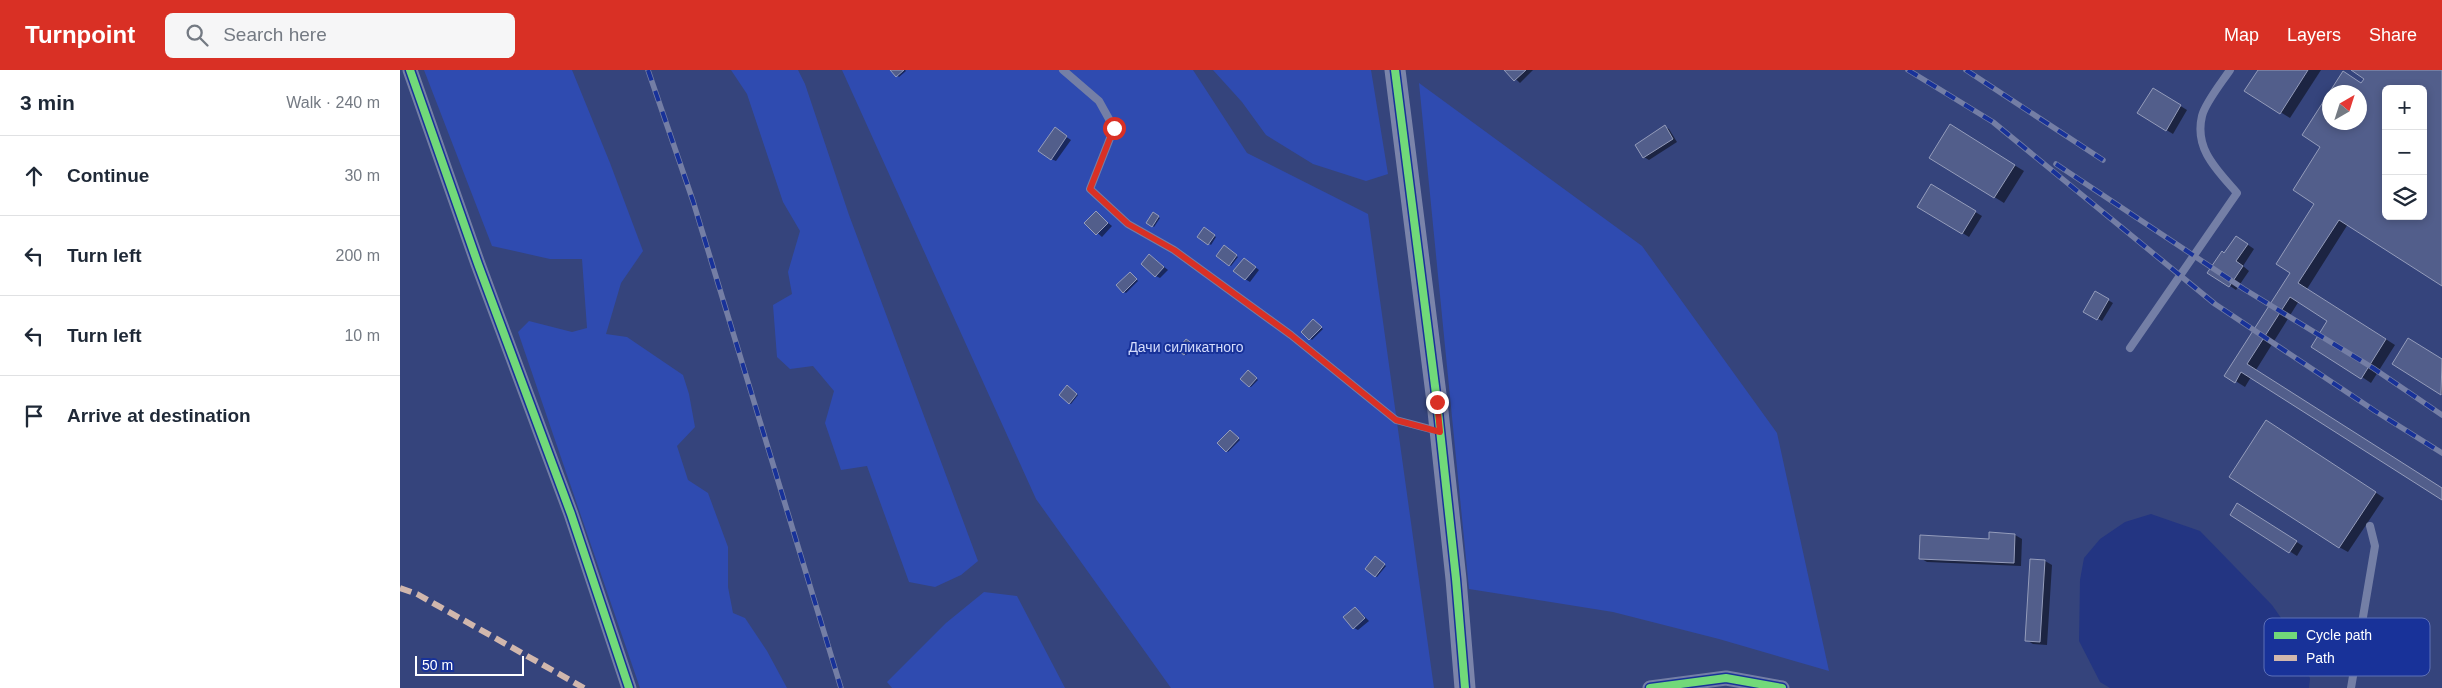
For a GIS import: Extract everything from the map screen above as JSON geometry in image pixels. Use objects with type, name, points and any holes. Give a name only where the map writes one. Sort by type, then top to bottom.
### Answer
[{"type":"street","points":[[410,70],[478,264],[571,514],[629,688]]},
{"type":"street","points":[[1395,70],[1440,432],[1456,579],[1465,688]]},
{"type":"street","points":[[1650,688],[1726,678],[1782,688]]},
{"type":"lane","points":[[1063,70],[1099,101],[1114,128],[1090,189],[1128,224],[1174,250],[1291,335],[1396,420],[1440,432]]},
{"type":"lane","points":[[2130,348],[2237,193],[2208,160],[2200,136],[2202,115],[2230,70]]},
{"type":"lane","points":[[2362,618],[2374,546],[2370,526]]},
{"type":"green space","points":[[424,70],[572,70],[643,251],[621,283],[606,334],[627,337],[683,375],[689,394],[695,427],[677,446],[688,480],[708,493],[728,547],[728,587],[733,613],[745,618],[767,651],[787,688],[640,688],[518,332],[529,321],[572,332],[587,328],[582,259],[550,259],[492,246]]},
{"type":"green space","points":[[731,70],[798,70],[805,84],[849,215],[978,561],[961,575],[935,587],[909,582],[867,466],[841,470],[825,423],[834,391],[813,366],[790,369],[777,357],[773,305],[792,294],[788,272],[800,231],[783,202],[747,94]]},
{"type":"green space","name":"Дачи силикатного","points":[[842,70],[1193,70],[1247,153],[1368,214],[1434,688],[1171,688],[1036,499]]},
{"type":"green space","points":[[1213,70],[1371,70],[1388,174],[1366,181],[1313,164],[1266,135],[1242,102]]},
{"type":"green space","points":[[1419,83],[1642,246],[1777,433],[1829,671],[1719,639],[1613,612],[1469,589]]},
{"type":"green space","points":[[984,592],[1017,596],[1065,688],[892,688],[887,682],[946,623]]},
{"type":"shaded area","points":[[2151,514],[2200,531],[2272,605],[2281,618],[2264,618],[2264,676],[2309,676],[2309,688],[2110,688],[2100,682],[2079,641],[2080,580],[2084,558],[2100,539],[2125,522]]},
{"type":"building","points":[[890,70],[904,70],[896,77]]},
{"type":"building","points":[[1504,70],[1526,70],[1514,81]]},
{"type":"building","points":[[2258,70],[2308,70],[2280,114],[2244,91]]},
{"type":"building","points":[[2351,70],[2442,70],[2442,286],[2339,220],[2298,283],[2386,339],[2361,379],[2311,347],[2327,321],[2290,297],[2247,364],[2442,488],[2442,500],[2241,372],[2235,383],[2224,376],[2290,273],[2276,264],[2314,204],[2293,190],[2320,147],[2302,135],[2322,104],[2322,130],[2367,130],[2367,85],[2334,85],[2343,71],[2361,83],[2364,79]]},
{"type":"building","points":[[2153,88],[2181,105],[2166,131],[2137,113]]},
{"type":"building","points":[[1950,124],[2015,165],[1994,198],[1929,158]]},
{"type":"building","points":[[1665,125],[1673,139],[1643,158],[1635,145]]},
{"type":"building","points":[[1055,127],[1067,136],[1051,160],[1038,151]]},
{"type":"building","points":[[1931,184],[1976,211],[1962,234],[1917,207]]},
{"type":"building","points":[[1096,211],[1108,223],[1096,235],[1084,223]]},
{"type":"building","points":[[1153,212],[1159,216],[1152,227],[1146,223]]},
{"type":"building","points":[[1204,227],[1215,235],[1208,245],[1197,237]]},
{"type":"building","points":[[2236,236],[2248,244],[2236,261],[2243,266],[2229,287],[2207,273],[2222,251],[2224,253]]},
{"type":"building","points":[[1224,245],[1237,255],[1229,266],[1216,256]]},
{"type":"building","points":[[1149,254],[1164,267],[1155,277],[1141,264]]},
{"type":"building","points":[[1244,258],[1256,267],[1245,280],[1233,271]]},
{"type":"building","points":[[1130,272],[1137,279],[1123,293],[1116,285]]},
{"type":"building","points":[[2095,291],[2109,299],[2097,320],[2083,312]]},
{"type":"building","points":[[1313,319],[1322,327],[1309,340],[1301,332]]},
{"type":"building","points":[[2408,338],[2442,359],[2441,395],[2392,364]]},
{"type":"building","points":[[1186,339],[1193,344],[1184,355],[1177,350]]},
{"type":"building","points":[[1248,370],[1257,378],[1249,387],[1240,379]]},
{"type":"building","points":[[1067,385],[1077,394],[1069,404],[1059,395]]},
{"type":"building","points":[[2266,420],[2376,492],[2339,548],[2229,477]]},
{"type":"building","points":[[1230,430],[1239,438],[1226,452],[1217,443]]},
{"type":"building","points":[[2237,503],[2297,541],[2289,553],[2230,515]]},
{"type":"building","points":[[1989,532],[2015,534],[2014,563],[1919,559],[1920,535],[1989,539]]},
{"type":"building","points":[[1375,556],[1385,564],[1375,577],[1365,569]]},
{"type":"building","points":[[2030,559],[2045,560],[2040,642],[2025,641]]},
{"type":"building","points":[[1355,607],[1365,618],[1353,629],[1343,617]]},
{"type":"railway","points":[[648,70],[693,201],[841,688]]},
{"type":"railway","points":[[1908,70],[1993,122],[2215,304],[2375,411],[2442,453]]},
{"type":"railway","points":[[1966,70],[2103,160]]},
{"type":"railway","points":[[2056,164],[2244,289],[2373,368],[2442,415]]},
{"type":"marked path","points":[[400,588],[417,594],[584,688]]},
{"type":"cycle path","points":[[410,70],[478,264],[571,514],[629,688]]},
{"type":"cycle path","points":[[1395,70],[1437,402],[1456,579],[1465,688]]},
{"type":"cycle path","points":[[1650,688],[1726,678],[1782,688]]},
{"type":"route","points":[[1114,128],[1090,189],[1128,224],[1174,250],[1291,335],[1396,420],[1440,432],[1437,402]]}]
